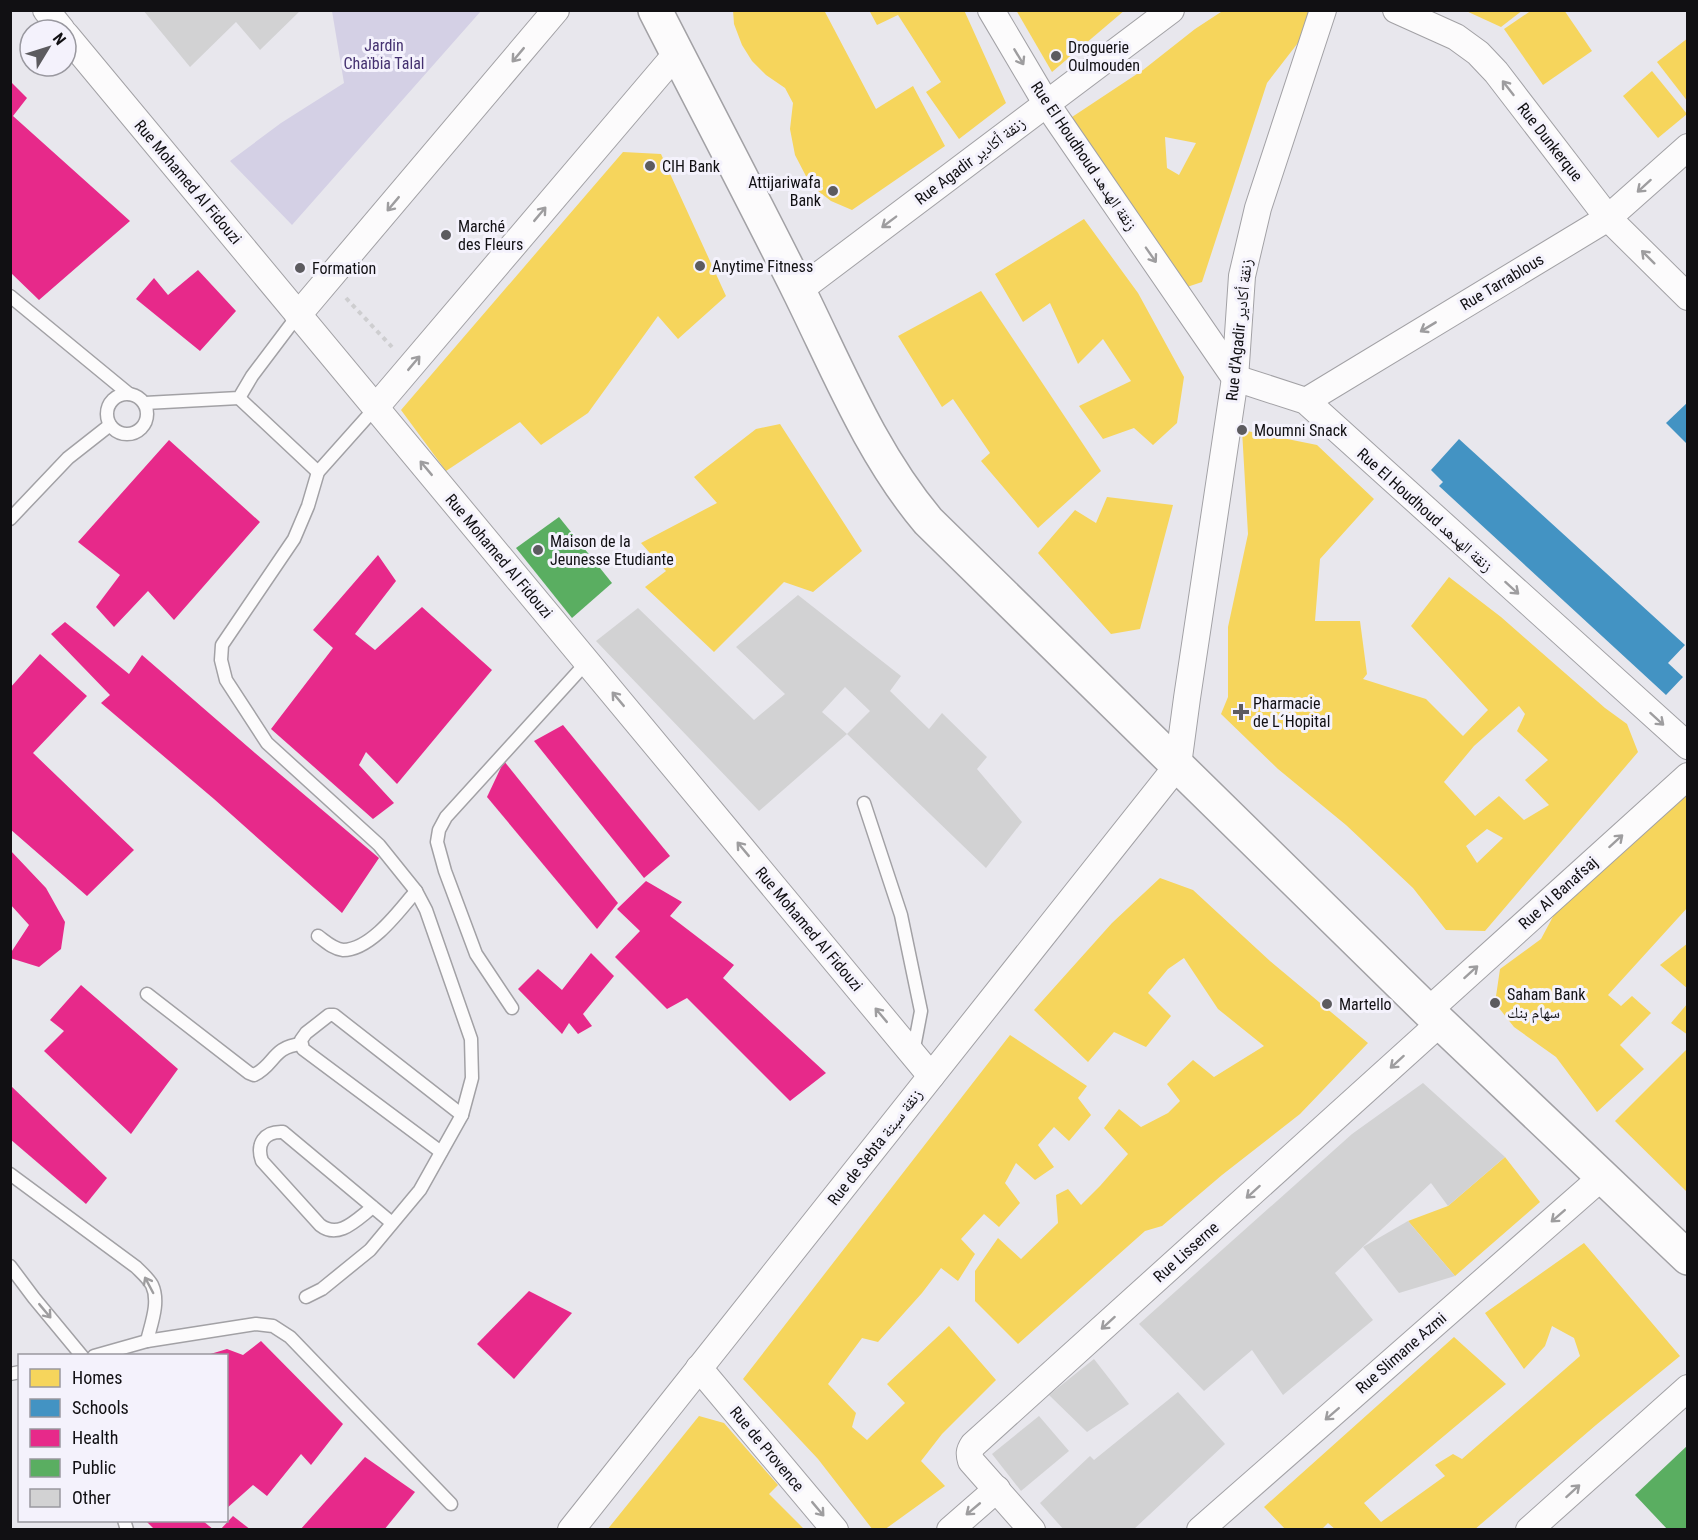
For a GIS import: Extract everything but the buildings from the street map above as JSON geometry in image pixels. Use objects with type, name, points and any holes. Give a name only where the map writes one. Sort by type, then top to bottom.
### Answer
[{"type":"main road","points":[[655,10],[873,442],[909,499],[928,521],[1434,1017],[1688,1258]]},
{"type":"street","points":[[298,315],[556,10]]},
{"type":"street","name":"Rue El Houdhoud زنقة الهدهد","points":[[991,10],[1046,103],[1235,378],[1306,402],[1688,746]]},
{"type":"street","name":"Rue Agadir زنقة أكادير","points":[[798,291],[1171,10]]},
{"type":"street","name":"Rue d'Agadir زنقة أكادير","points":[[1178,765],[1235,378],[1244,265],[1258,208],[1323,10]]},
{"type":"street","name":"Rue Dunkerque","points":[[1395,10],[1456,37],[1478,52],[1496,72],[1608,218],[1688,297]]},
{"type":"street","name":"Rue Mohamed Al Fidouzi","points":[[78,49],[931,1076]]},
{"type":"street","points":[[376,407],[677,53]]},
{"type":"street","name":"Rue Tarrablous","points":[[1306,402],[1608,218],[1688,147]]},
{"type":"street","name":"Rue de Sebta زنقة سبتة","points":[[571,1530],[1178,765]]},
{"type":"street","name":"Rue Al Banafsaj","points":[[1434,1017],[1688,776]]},
{"type":"street","name":"Rue Lisserne","points":[[997,1489],[971,1461],[969,1456],[973,1445],[1434,1017]]},
{"type":"street","name":"Rue Slimane Azmi","points":[[1200,1530],[1602,1177]]},
{"type":"street","name":"Rue de Provence","points":[[699,1368],[836,1530]]},
{"type":"street","points":[[1529,1530],[1688,1388]]},
{"type":"street","points":[[950,1530],[997,1489],[1032,1530]]},
{"type":"lane","points":[[10,296],[129,394]]},
{"type":"lane","points":[[239,398],[252,376],[298,315]]},
{"type":"lane","points":[[121,394],[138,397],[145,404],[148,412],[146,421],[142,429],[134,434],[116,432],[110,425],[107,416],[108,407],[121,394]]},
{"type":"lane","points":[[145,404],[239,398],[318,472]]},
{"type":"lane","points":[[306,1297],[322,1289],[370,1250],[420,1190],[462,1115],[472,1078],[471,1039],[426,910],[416,891],[379,845],[267,743],[226,680],[221,660],[222,645],[294,539],[308,506],[318,472],[376,407]]},
{"type":"lane","points":[[10,519],[68,458],[110,425]]},
{"type":"lane","points":[[512,1008],[476,954],[445,871],[437,842],[438,836],[446,817],[587,662]]},
{"type":"lane","points":[[864,803],[901,915],[921,1011],[913,1054]]},
{"type":"lane","points":[[318,936],[342,950],[355,947],[386,927],[416,891]]},
{"type":"lane","points":[[147,994],[254,1075],[260,1072],[284,1047],[301,1044]]},
{"type":"lane","points":[[441,1152],[307,1053],[301,1040],[306,1033],[329,1015],[334,1015],[462,1115]]},
{"type":"lane","points":[[373,1207],[344,1229],[327,1230],[262,1161],[259,1152],[261,1143],[275,1131],[283,1132],[373,1207],[392,1223]]},
{"type":"lane","points":[[10,1174],[136,1267],[146,1277],[156,1299],[147,1341]]},
{"type":"lane","points":[[10,1266],[80,1354]]},
{"type":"lane","points":[[101,1354],[147,1341],[256,1324],[273,1326],[290,1337],[451,1504]]},
{"type":"path","points":[[329,280],[411,366]]},
{"type":"green space","name":"Jardin Chaïbia Talal","points":[[332,11],[481,11],[292,225],[230,161],[281,123],[344,83]]},
{"type":"place","name":"Droguerie Oulmouden","points":[[1056,56]]},
{"type":"place","name":"CIH Bank","points":[[650,166]]},
{"type":"place","name":"Attijariwafa Bank","points":[[833,191]]},
{"type":"place","name":"Marché des Fleurs","points":[[446,235]]},
{"type":"place","name":"Anytime Fitness","points":[[700,266]]},
{"type":"place","name":"Formation","points":[[300,268]]},
{"type":"place","name":"Moumni Snack","points":[[1242,430]]},
{"type":"place","name":"Maison de la Jeunesse Etudiante","points":[[538,550]]},
{"type":"place","name":"Pharmacie de L´Hopital","points":[[1241,712]]},
{"type":"place","name":"Saham Bank سهام بنك","points":[[1495,1003]]},
{"type":"place","name":"Martello","points":[[1327,1004]]}]
